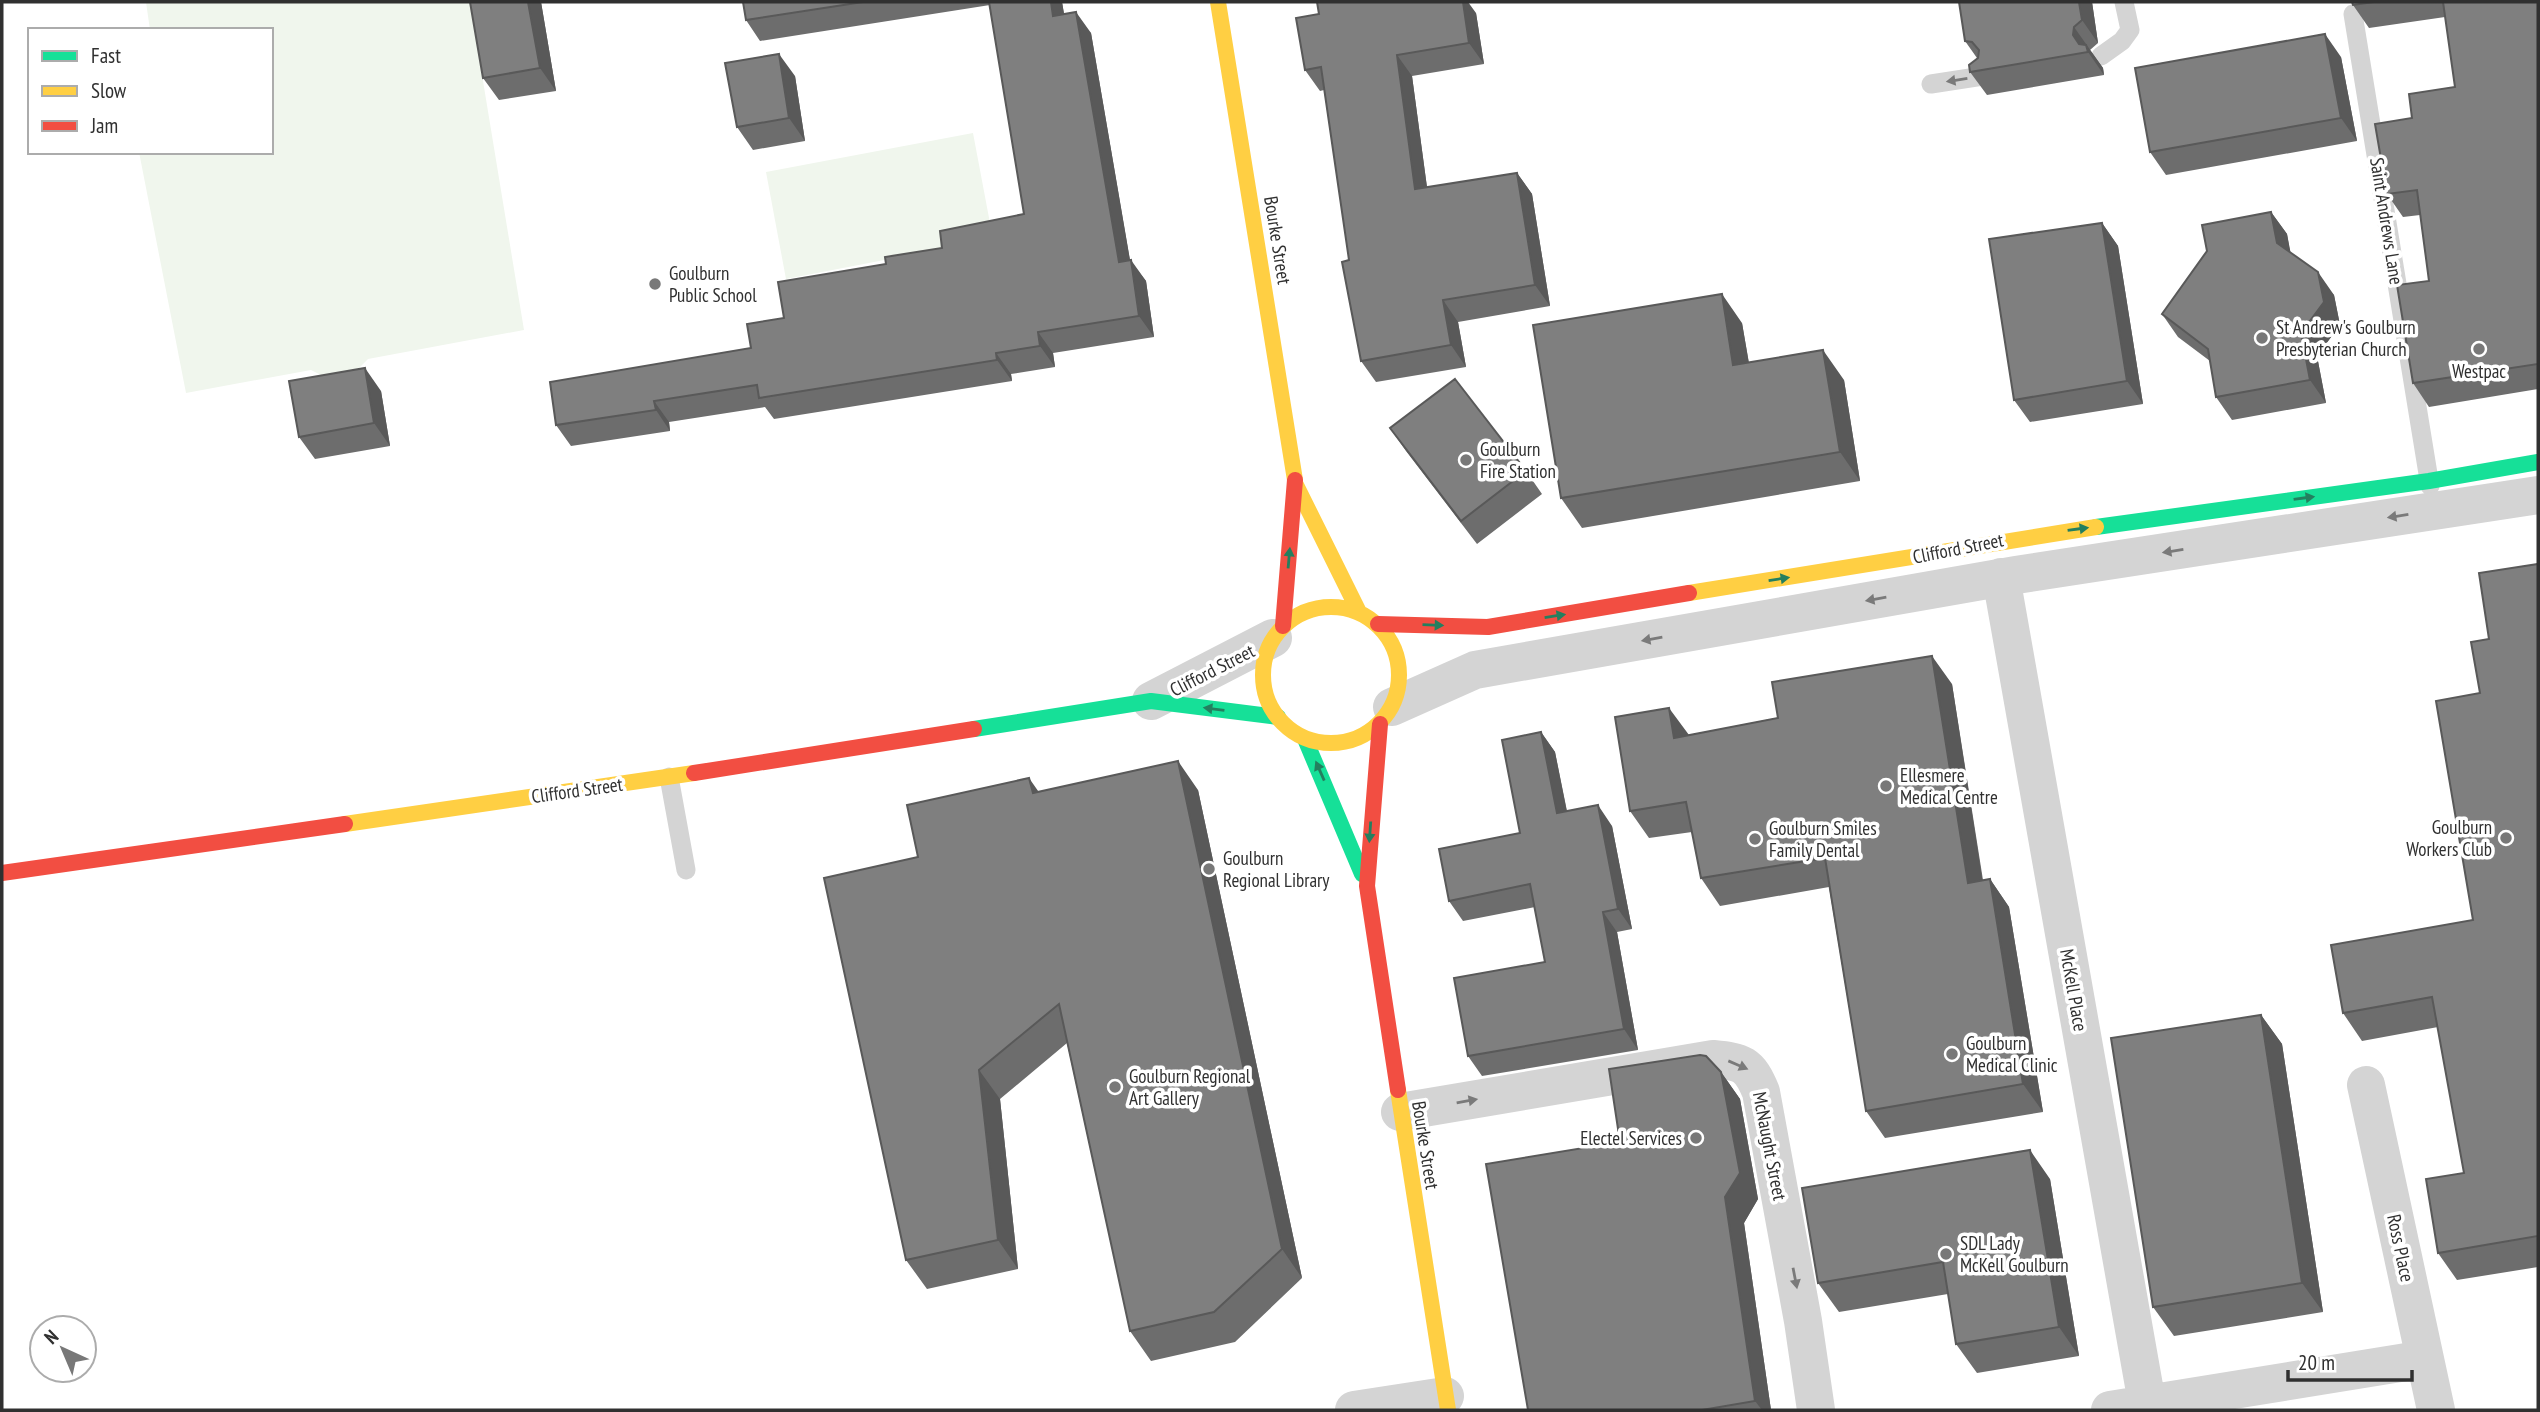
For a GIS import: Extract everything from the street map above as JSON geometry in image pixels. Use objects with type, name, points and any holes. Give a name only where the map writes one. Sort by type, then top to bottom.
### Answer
[{"type":"main road","name":"Bourke Street","points":[[1219,2],[1296,485],[1278,632]]},
{"type":"main road","name":"Clifford Street","points":[[2432,496],[2538,462]]},
{"type":"main road","name":"Bourke Street","points":[[1296,485],[1359,612]]},
{"type":"main road","name":"Clifford Street","points":[[1378,624],[1488,627],[1917,574]]},
{"type":"main road","points":[[1339,606],[1359,612],[1378,624],[1392,642],[1399,663],[1399,686],[1386,715],[1364,736],[1345,742],[1324,743],[1305,739],[1285,726],[1270,707],[1263,685],[1264,661],[1278,632],[1299,614],[1319,607],[1339,606]]},
{"type":"main road","name":"Clifford Street","points":[[2,873],[669,777],[1151,701],[1278,717]]},
{"type":"main road","name":"Bourke Street","points":[[1367,886],[1386,715]]},
{"type":"main road","name":"Bourke Street","points":[[1305,739],[1367,886],[1446,1403]]},
{"type":"street","name":"Clifford Street","points":[[1386,715],[1475,670],[1917,574],[2009,564],[2432,496],[2538,495]]},
{"type":"street","name":"McKell Place","points":[[2009,564],[2147,1403]]},
{"type":"street","name":"Clifford Street","points":[[1151,701],[1278,632]]},
{"type":"street","name":"McNaught Street","points":[[1400,1112],[1713,1059],[1738,1062],[1753,1072],[1761,1091],[1803,1321],[1816,1410]]},
{"type":"street","name":"Ross Place","points":[[2366,1085],[2436,1410]]},
{"type":"street","points":[[2110,1410],[2425,1359]]},
{"type":"street","points":[[1354,1410],[1446,1403]]},
{"type":"lane","points":[[2101,55],[2122,41],[2130,30],[2124,2]]},
{"type":"lane","name":"Saint Andrews Lane","points":[[2353,14],[2432,496]]},
{"type":"lane","points":[[1931,84],[1983,76]]},
{"type":"lane","points":[[669,777],[686,870]]},
{"type":"shaded area","points":[[146,2],[470,2],[524,330],[368,359],[355,372],[329,379],[311,370],[186,393],[139,154],[273,154],[273,28],[150,28]]},
{"type":"shaded area","points":[[973,133],[993,239],[786,279],[766,172]]},
{"type":"building","points":[[470,2],[528,2],[540,68],[483,78]]},
{"type":"building","points":[[743,2],[863,2],[746,20]]},
{"type":"building","points":[[989,2],[1051,2],[1053,16],[1076,12],[1119,262],[1131,260],[1139,316],[1038,332],[1040,346],[996,353],[997,360],[759,398],[757,385],[654,401],[656,410],[556,425],[550,382],[751,348],[747,324],[784,318],[778,282],[886,264],[885,257],[942,248],[940,231],[1024,214]]},
{"type":"building","points":[[1317,2],[1463,2],[1469,43],[1397,55],[1415,189],[1517,173],[1535,285],[1443,300],[1451,345],[1361,361],[1342,262],[1349,260],[1321,67],[1305,70],[1296,18],[1319,14]]},
{"type":"building","points":[[1959,2],[2079,2],[2082,20],[2074,27],[2073,35],[2079,44],[2086,45],[2088,52],[1970,72],[1969,65],[1978,58],[1979,50],[1972,42],[1965,41]]},
{"type":"building","points":[[2352,2],[2374,2],[2353,5]]},
{"type":"building","points":[[2443,2],[2538,2],[2538,364],[2413,383],[2397,285],[2429,281],[2417,190],[2387,194],[2375,124],[2412,118],[2409,94],[2455,87]]},
{"type":"building","points":[[2325,34],[2341,118],[2150,152],[2135,68]]},
{"type":"building","points":[[779,54],[789,118],[737,127],[725,63]]},
{"type":"building","name":"St Andrew's Goulburn Presbyterian Church","points":[[2271,212],[2277,243],[2318,272],[2324,302],[2301,333],[2310,380],[2216,397],[2208,349],[2162,314],[2207,251],[2202,225]]},
{"type":"building","points":[[2102,223],[2127,381],[2014,400],[1989,239]]},
{"type":"building","points":[[1722,294],[1733,365],[1823,350],[1840,452],[1561,498],[1533,325]]},
{"type":"building","points":[[365,368],[374,423],[299,437],[289,381]]},
{"type":"building","points":[[1455,379],[1526,471],[1461,521],[1390,428]]},
{"type":"building","points":[[2538,564],[2538,1236],[2438,1253],[2426,1179],[2464,1173],[2432,997],[2343,1013],[2331,945],[2473,920],[2436,701],[2480,693],[2471,642],[2489,639],[2479,573]]},
{"type":"building","points":[[1932,656],[1968,883],[1990,879],[2023,1084],[1866,1111],[1825,858],[1701,878],[1686,802],[1630,811],[1615,717],[1669,708],[1674,738],[1778,718],[1772,682]]},
{"type":"building","points":[[1541,732],[1557,813],[1598,805],[1618,909],[1603,912],[1624,1029],[1468,1056],[1454,978],[1545,962],[1530,884],[1449,901],[1439,849],[1520,833],[1502,740]]},
{"type":"building","points":[[1178,761],[1282,1249],[1214,1312],[1130,1331],[1059,1004],[979,1070],[998,1240],[906,1260],[824,878],[918,857],[907,805],[1029,778],[1033,793]]},
{"type":"building","points":[[2261,1015],[2302,1283],[2153,1307],[2111,1038]]},
{"type":"building","points":[[1706,1056],[1721,1072],[1740,1173],[1725,1197],[1755,1401],[1702,1410],[1528,1410],[1486,1164],[1620,1142],[1609,1069]]},
{"type":"building","name":"SDL Lady McKell Goulburn","points":[[2030,1150],[2059,1327],[1956,1344],[1943,1262],[1818,1283],[1802,1188]]},
{"type":"traffic: fast","points":[[2096,527],[2429,481],[2538,462]]},
{"type":"traffic: fast","points":[[974,729],[1151,701],[1278,717]]},
{"type":"traffic: fast","points":[[1305,739],[1362,874]]},
{"type":"traffic: slow","points":[[1218,2],[1295,480]]},
{"type":"traffic: slow","points":[[1296,485],[1359,612]]},
{"type":"traffic: slow","points":[[1689,593],[2096,527]]},
{"type":"traffic: slow","points":[[1331,607],[1357,612],[1379,627],[1394,649],[1399,675],[1394,701],[1379,723],[1357,738],[1331,743],[1305,738],[1283,723],[1268,701],[1263,675],[1268,649],[1283,627],[1305,612],[1331,607]]},
{"type":"traffic: slow","points":[[345,824],[694,773]]},
{"type":"traffic: slow","points":[[1398,1090],[1448,1410]]},
{"type":"traffic: jam","points":[[1283,626],[1295,480]]},
{"type":"traffic: jam","points":[[1378,624],[1488,627],[1689,593]]},
{"type":"traffic: jam","points":[[1380,724],[1367,886],[1398,1090]]},
{"type":"traffic: jam","points":[[694,773],[974,729]]},
{"type":"traffic: jam","points":[[2,873],[345,824]]},
{"type":"place","name":"Goulburn Public School","points":[[655,284]]},
{"type":"place","name":"St Andrew's Goulburn Presbyterian Church","points":[[2262,338]]},
{"type":"place","name":"Westpac","points":[[2479,349]]},
{"type":"place","name":"Goulburn Fire Station","points":[[1466,460]]},
{"type":"place","name":"Ellesmere Medical Centre","points":[[1886,786]]},
{"type":"place","name":"Goulburn Workers Club","points":[[2506,838]]},
{"type":"place","name":"Goulburn Smiles Family Dental","points":[[1755,839]]},
{"type":"place","name":"Goulburn Regional Library","points":[[1209,869]]},
{"type":"place","name":"Goulburn Medical Clinic","points":[[1952,1054]]},
{"type":"place","name":"Goulburn Regional Art Gallery","points":[[1115,1087]]},
{"type":"place","name":"Electel Services","points":[[1696,1138]]},
{"type":"place","name":"SDL Lady McKell Goulburn","points":[[1946,1254]]}]
